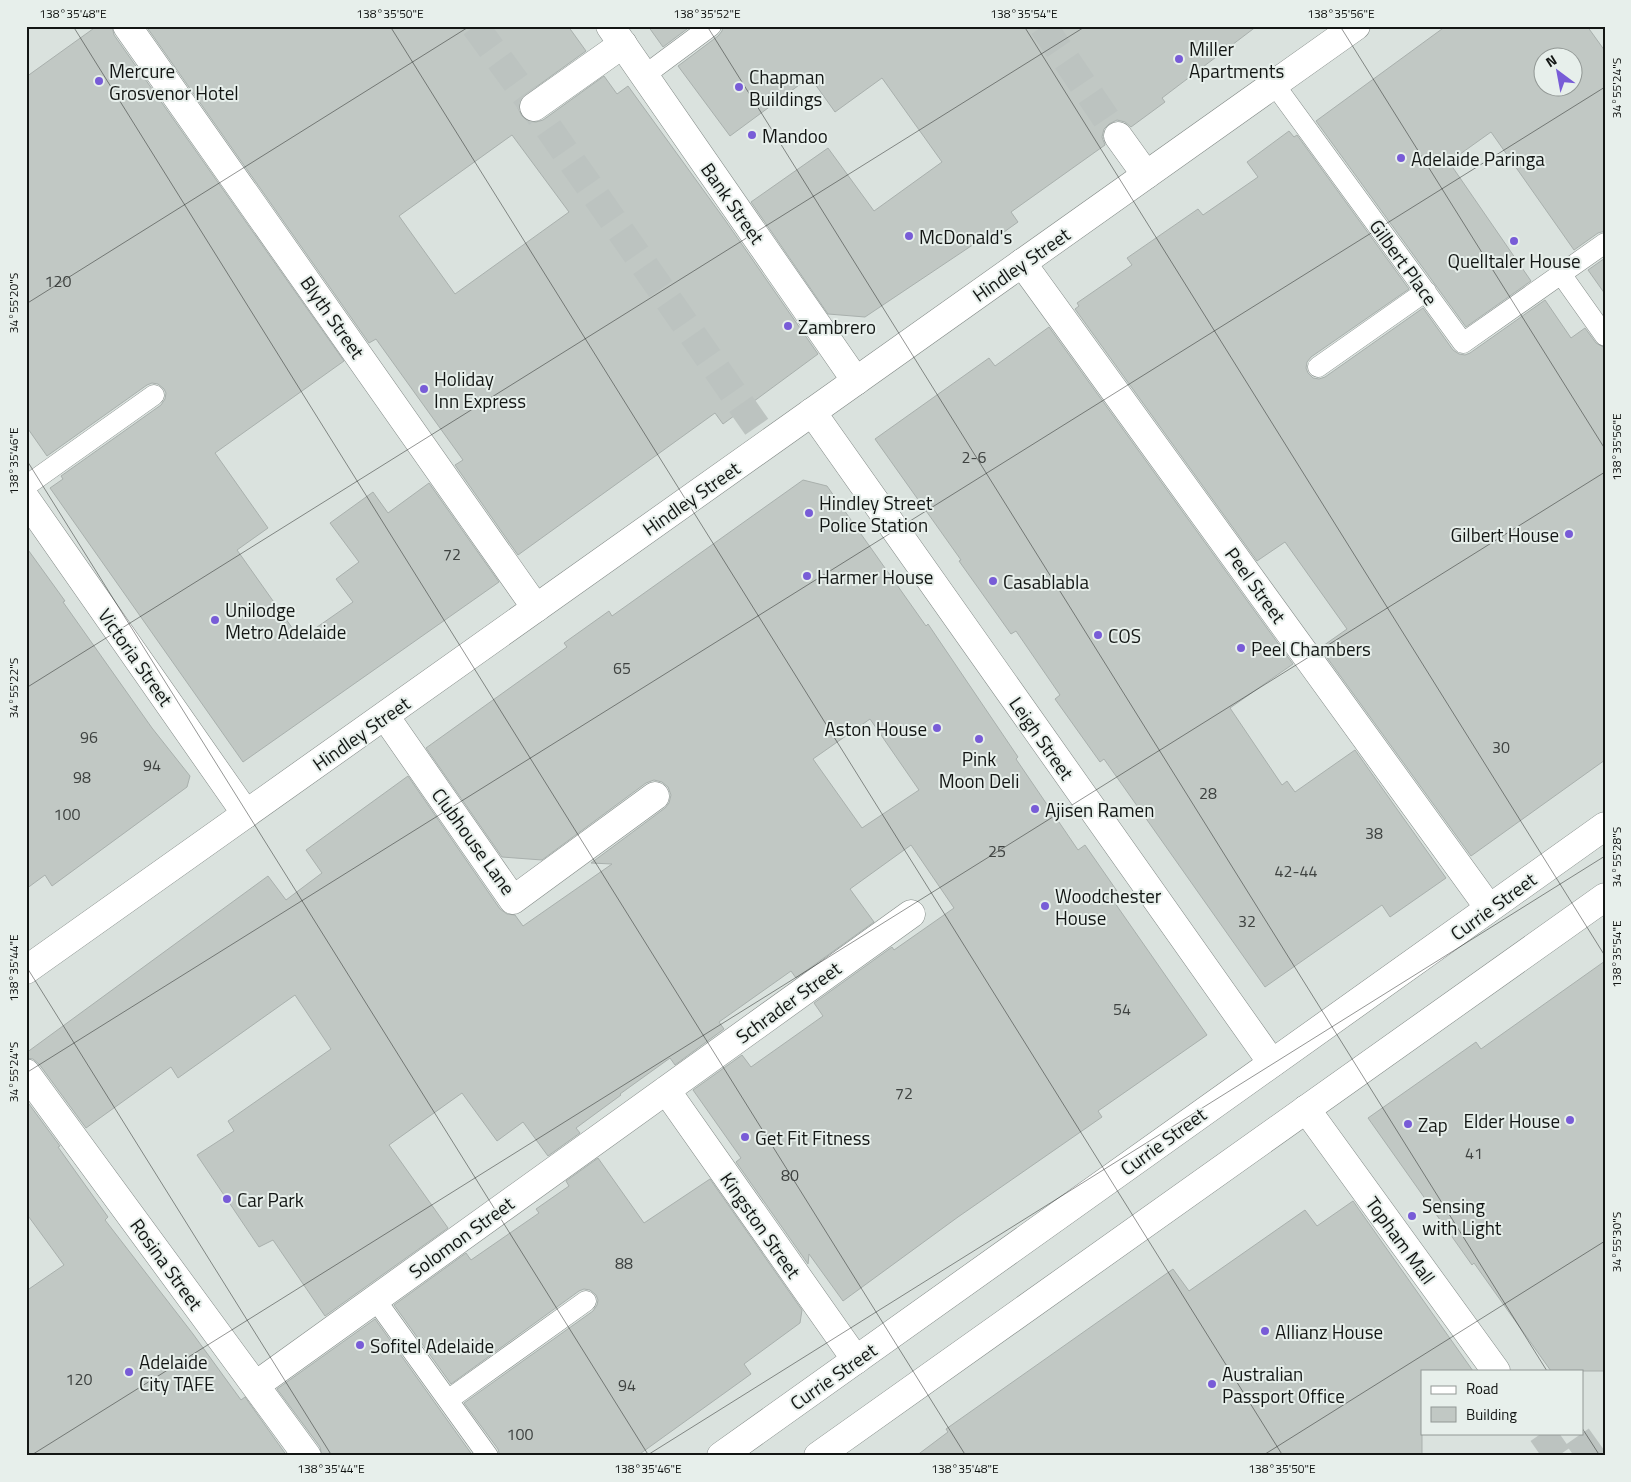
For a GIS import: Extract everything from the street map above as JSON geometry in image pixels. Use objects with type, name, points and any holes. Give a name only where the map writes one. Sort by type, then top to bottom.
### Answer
[{"type":"street","name":"Blyth Street","points":[[127,26],[536,608]]},
{"type":"street","name":"Hindley Street","points":[[26,970],[1356,26]]},
{"type":"street","name":"Bank Street","points":[[616,35],[856,381]]},
{"type":"street","points":[[534,108],[616,35]]},
{"type":"street","points":[[1118,136],[1146,175]]},
{"type":"street","name":"Peel Street","points":[[1022,263],[1489,908]]},
{"type":"street","name":"Leigh Street","points":[[812,412],[1272,1063]]},
{"type":"street","name":"Victoria Street","points":[[26,498],[246,814]]},
{"type":"street","name":"Clubhouse Lane","points":[[385,716],[513,900],[655,796]]},
{"type":"street","name":"Currie Street","points":[[722,1456],[1605,826]]},
{"type":"street","points":[[818,1456],[1605,896]]},
{"type":"street","name":"Schrader Street","points":[[666,1090],[911,914]]},
{"type":"street","name":"Rosina Street","points":[[26,1073],[307,1456]]},
{"type":"street","name":"Solomon Street","points":[[256,1385],[666,1090]]},
{"type":"street","name":"Kingston Street","points":[[666,1090],[856,1360]]},
{"type":"street","name":"Topham Mall","points":[[1306,1109],[1495,1370]]},
{"type":"lane","points":[[645,75],[711,26]]},
{"type":"lane","name":"Gilbert Place","points":[[1274,84],[1463,343],[1605,243]]},
{"type":"lane","points":[[1561,274],[1605,336]]},
{"type":"lane","points":[[1318,367],[1426,291]]},
{"type":"lane","points":[[26,486],[154,395]]},
{"type":"lane","points":[[375,1299],[488,1456]]},
{"type":"lane","points":[[448,1400],[586,1301]]},
{"type":"building","points":[[97,26],[112,26],[114,35],[344,361],[215,453],[268,528],[237,550],[300,639],[353,602],[336,579],[359,562],[330,523],[373,492],[388,513],[429,483],[499,582],[243,762],[50,488],[63,479],[61,476],[161,405],[165,399],[166,393],[164,389],[158,384],[152,383],[147,385],[47,456],[26,426],[26,77]]},
{"type":"building","points":[[146,26],[568,26],[586,51],[520,100],[518,108],[522,116],[528,121],[536,122],[543,120],[604,76],[617,94],[628,86],[725,220],[818,354],[723,424],[715,413],[518,555],[455,465],[463,460],[376,339],[369,343]],"holes":[[[512,135],[569,212],[455,294],[399,216]]]},
{"type":"building","points":[[648,26],[691,26],[663,47]]},
{"type":"building","points":[[723,26],[1257,26],[1162,98],[1165,102],[1131,127],[1125,122],[1117,120],[1109,124],[1104,129],[1102,137],[1105,145],[1011,212],[1018,222],[990,242],[986,236],[865,317],[828,314],[751,202],[828,148],[874,211],[942,162],[882,78],[835,112],[810,77],[730,136],[678,66],[718,36]]},
{"type":"building","points":[[1446,26],[1587,26],[1605,51],[1605,231],[1598,233],[1574,250],[1491,132],[1449,162],[1531,281],[1466,327],[1316,121]]},
{"type":"building","points":[[1289,131],[1294,137],[1297,135],[1409,289],[1311,357],[1307,362],[1306,368],[1313,378],[1325,377],[1423,308],[1453,350],[1459,354],[1465,355],[1470,353],[1545,300],[1571,338],[1585,328],[1596,343],[1605,348],[1605,760],[1471,856],[1320,648],[1347,629],[1285,542],[1257,561],[1075,309],[1079,306],[1077,303],[1132,265],[1127,258],[1198,209],[1203,215],[1258,177],[1247,162]]},
{"type":"building","points":[[1605,258],[1605,294],[1588,270]]},
{"type":"building","points":[[1049,327],[1293,664],[1230,708],[1282,785],[1287,781],[1295,792],[1355,750],[1446,878],[1390,917],[1382,905],[1265,987],[1104,759],[1100,762],[1055,699],[1060,695],[1016,631],[1011,634],[875,439],[989,358],[995,366]]},
{"type":"building","points":[[803,480],[827,486],[926,626],[928,624],[1078,850],[1085,845],[1117,891],[1110,896],[1207,1035],[1098,1111],[1102,1117],[958,1217],[843,1301],[809,1254],[808,1264],[736,1162],[741,1158],[693,1090],[742,1055],[751,1067],[823,1016],[814,1003],[892,947],[894,950],[954,908],[911,845],[850,889],[874,922],[796,978],[791,971],[719,1022],[724,1029],[675,1065],[670,1058],[620,1094],[576,1128],[580,1133],[548,1156],[523,1122],[497,1141],[462,1093],[389,1145],[448,1228],[325,1316],[273,1240],[259,1247],[197,1155],[234,1131],[228,1121],[331,1049],[295,995],[178,1078],[171,1067],[86,1128],[39,1064],[33,1059],[26,1058],[26,1053],[268,876],[286,900],[322,873],[306,850],[408,776],[500,909],[507,914],[515,915],[523,926],[612,864],[591,863],[665,808],[669,803],[671,795],[668,787],[662,782],[654,780],[646,783],[542,860],[502,857],[426,748],[567,647],[564,643],[609,611],[612,616]],"holes":[[[870,719],[919,790],[862,828],[813,759]]]},
{"type":"building","points":[[26,547],[152,728],[190,776],[187,787],[52,886],[45,875],[26,889]]},
{"type":"building","points":[[1605,961],[1605,1371],[1550,1370],[1474,1263],[1472,1265],[1368,1118],[1476,1042],[1481,1049]]},
{"type":"building","name":"Adelaide City TAFE","points":[[26,1100],[108,1217],[105,1220],[241,1400],[245,1397],[287,1456],[26,1456],[26,1291],[64,1265],[26,1213]]},
{"type":"building","points":[[598,1158],[644,1223],[710,1179],[802,1310],[800,1323],[744,1364],[751,1374],[637,1456],[500,1456],[498,1449],[464,1403],[593,1311],[598,1300],[596,1295],[590,1290],[584,1289],[579,1291],[451,1384],[394,1305],[466,1253],[471,1260],[539,1213],[536,1209],[569,1186],[566,1181]]},
{"type":"building","name":"Allianz House","points":[[1353,1201],[1472,1370],[1421,1370],[1422,1456],[916,1456],[948,1432],[946,1429],[1173,1269],[1189,1291],[1305,1210],[1317,1226]]},
{"type":"building","name":"Sofitel Adelaide","points":[[375,1319],[473,1456],[322,1456],[320,1447],[277,1389]]},
{"type":"tunnel","points":[[475,26],[534,107],[768,443]]},
{"type":"tunnel","points":[[1043,26],[1118,136]]},
{"type":"tunnel","points":[[1543,1434],[1558,1456]]},
{"type":"tunnel","points":[[1574,1456],[1605,1434]]},
{"type":"place","name":"Miller Apartments","points":[[1179,59]]},
{"type":"place","name":"Mercure Grosvenor Hotel","points":[[99,81]]},
{"type":"place","name":"Chapman Buildings","points":[[739,87]]},
{"type":"place","name":"Mandoo","points":[[752,135]]},
{"type":"place","name":"Adelaide Paringa","points":[[1401,158]]},
{"type":"place","name":"McDonald's","points":[[909,236]]},
{"type":"place","name":"Quelltaler House","points":[[1514,241]]},
{"type":"place","name":"Zambrero","points":[[788,326]]},
{"type":"place","name":"Holiday Inn Express","points":[[424,389]]},
{"type":"place","name":"Hindley Street Police Station","points":[[809,513]]},
{"type":"place","name":"Gilbert House","points":[[1569,534]]},
{"type":"place","name":"Harmer House","points":[[807,576]]},
{"type":"place","name":"Casablabla","points":[[993,581]]},
{"type":"place","name":"Unilodge Metro Adelaide","points":[[215,620]]},
{"type":"place","name":"COS","points":[[1098,635]]},
{"type":"place","name":"Peel Chambers","points":[[1241,648]]},
{"type":"place","name":"Aston House","points":[[937,728]]},
{"type":"place","name":"Pink Moon Deli","points":[[979,739]]},
{"type":"place","name":"Ajisen Ramen","points":[[1035,809]]},
{"type":"place","name":"Woodchester House","points":[[1045,906]]},
{"type":"place","name":"Elder House","points":[[1570,1120]]},
{"type":"place","name":"Zap","points":[[1408,1124]]},
{"type":"place","name":"Get Fit Fitness","points":[[745,1137]]},
{"type":"place","name":"Car Park","points":[[227,1199]]},
{"type":"place","name":"Sensing with Light","points":[[1412,1216]]},
{"type":"place","name":"Allianz House","points":[[1265,1331]]},
{"type":"place","name":"Sofitel Adelaide","points":[[360,1345]]},
{"type":"place","name":"Adelaide City TAFE","points":[[129,1372]]},
{"type":"place","name":"Australian Passport Office","points":[[1212,1384]]}]
